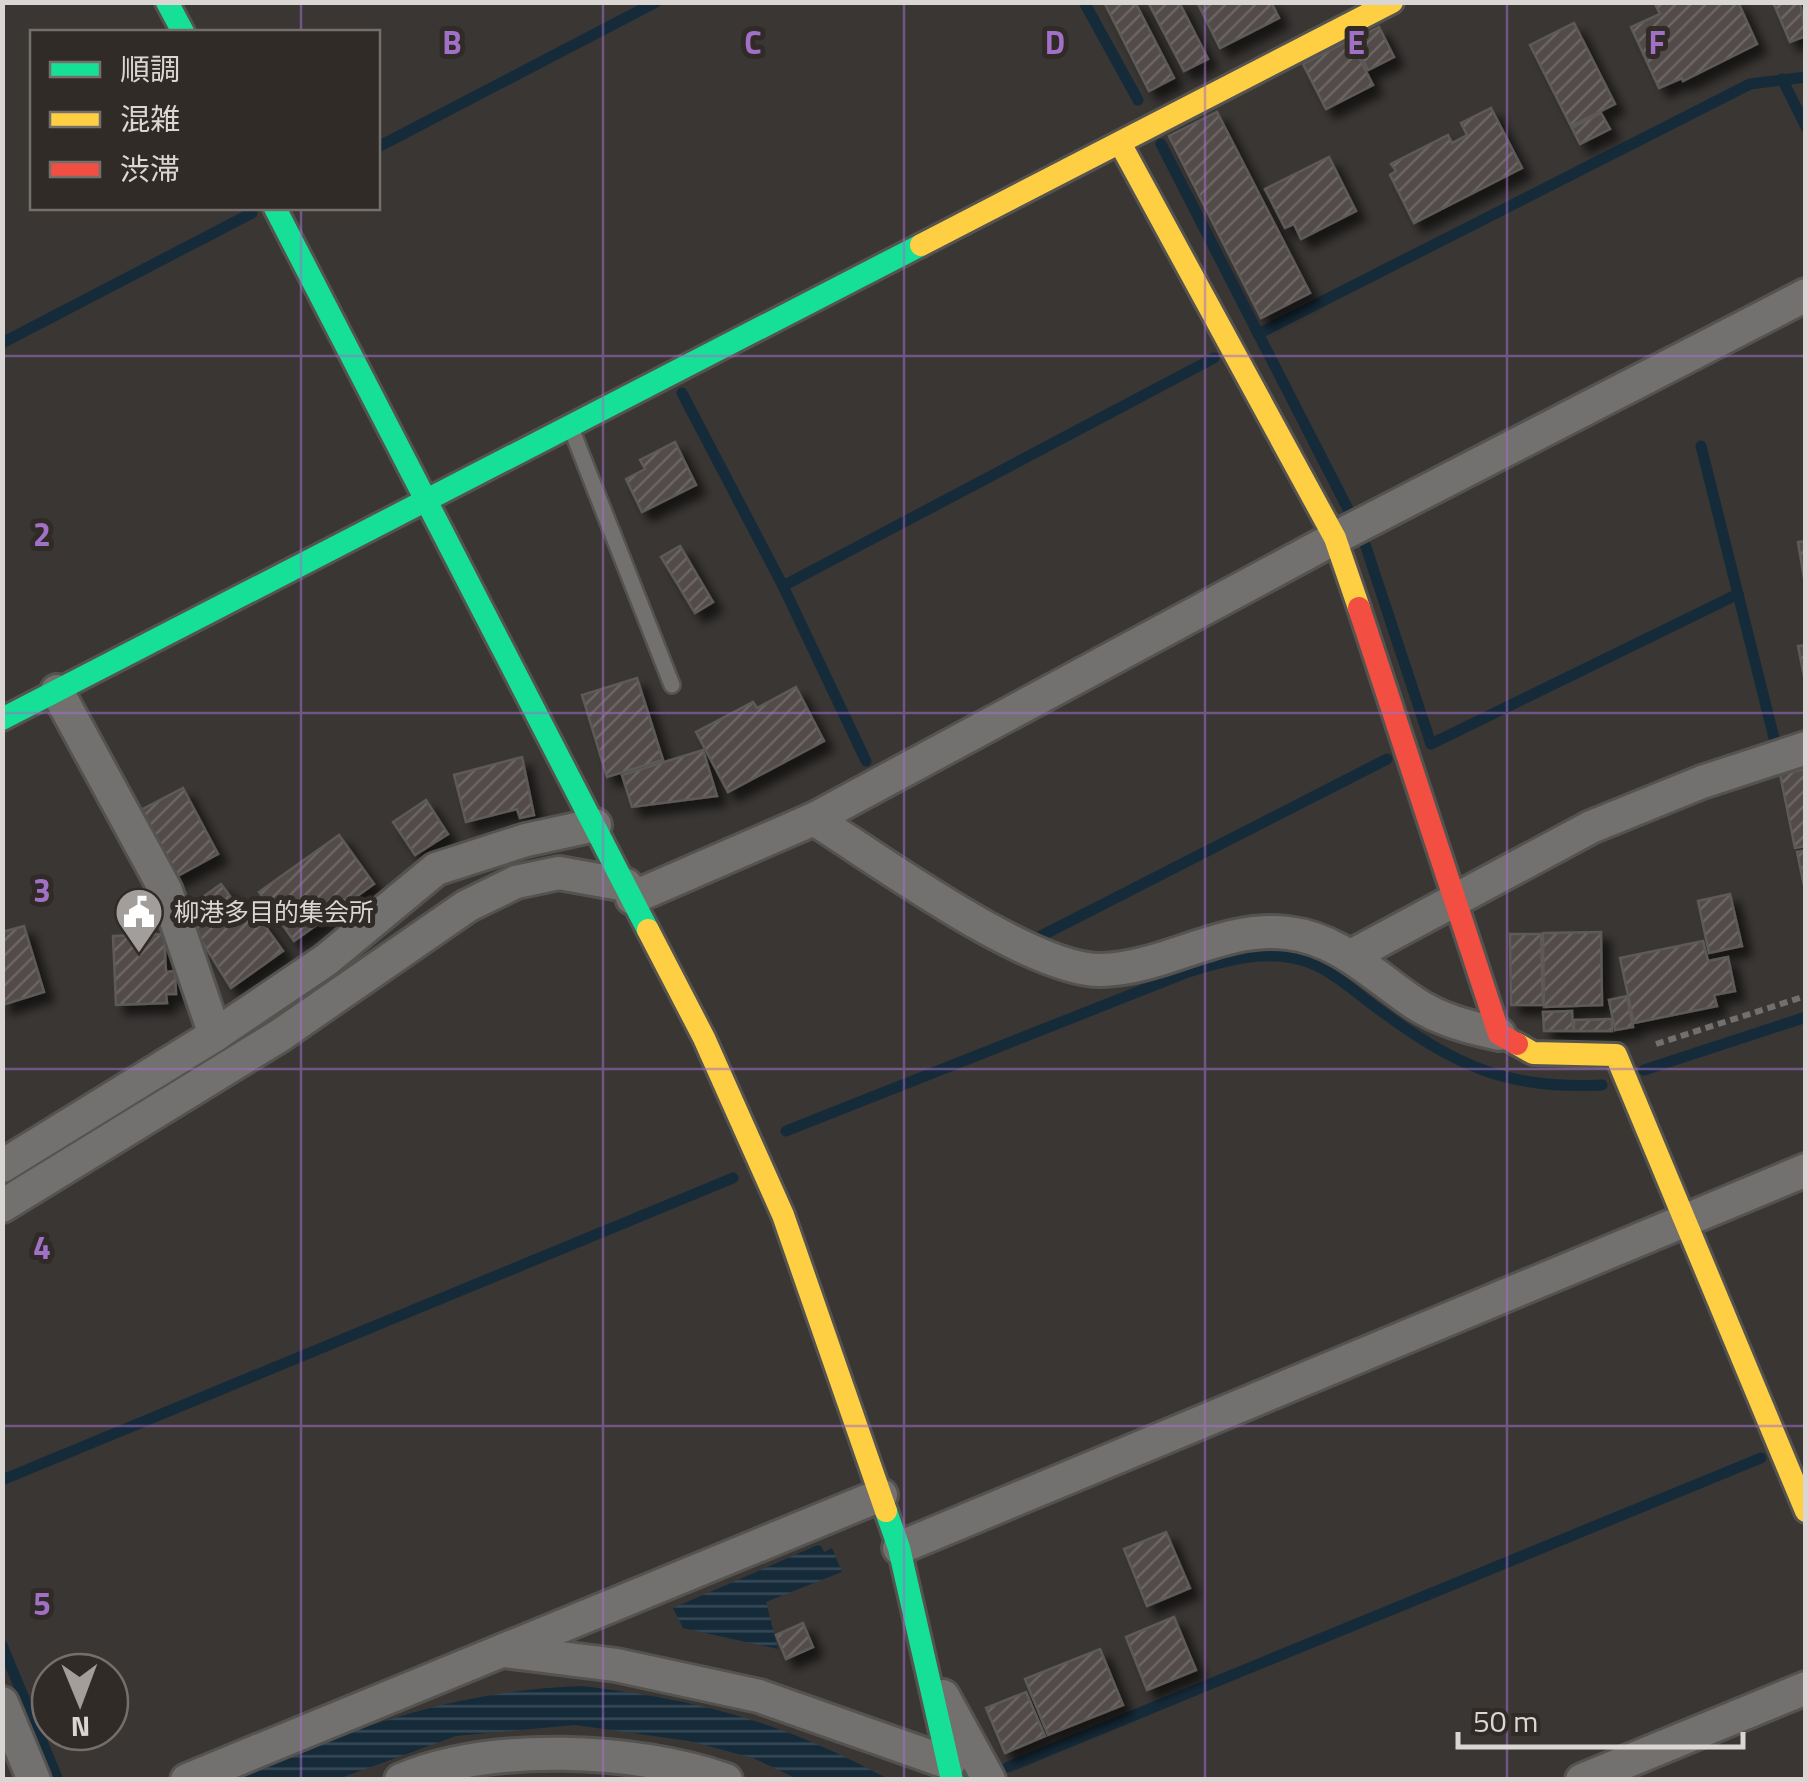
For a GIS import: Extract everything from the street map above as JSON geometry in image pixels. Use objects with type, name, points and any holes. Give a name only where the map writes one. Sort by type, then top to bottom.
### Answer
[{"type":"street","points":[[168,2],[182,30]]},
{"type":"street","points":[[2,720],[1122,145],[1392,2]]},
{"type":"street","points":[[1122,145],[1334,538],[1457,897],[1498,1034]]},
{"type":"street","points":[[275,210],[704,1038],[783,1215],[899,1548],[932,1678],[950,1771]]},
{"type":"street","points":[[2,1206],[280,1036],[467,906],[516,882],[558,872],[629,892],[814,820],[1334,538],[1806,295]]},
{"type":"street","points":[[57,692],[166,892],[215,1035]]},
{"type":"street","points":[[1351,956],[1591,827],[1702,782],[1806,748]]},
{"type":"street","points":[[814,820],[1004,938],[1050,961],[1102,970],[1229,935],[1288,933],[1319,940],[1351,956],[1416,1004],[1460,1025],[1498,1034],[1533,1053],[1616,1055],[1806,1511]]},
{"type":"street","points":[[2,1166],[215,1035],[326,960],[436,869],[526,840],[595,825]]},
{"type":"street","points":[[899,1548],[1806,1170]]},
{"type":"street","points":[[188,1780],[881,1496]]},
{"type":"street","points":[[502,1651],[616,1665],[760,1696],[950,1771]]},
{"type":"street","points":[[932,1678],[989,1780]]},
{"type":"street","points":[[1582,1780],[1806,1688]]},
{"type":"street","points":[[2,1703],[34,1780]]},
{"type":"street","points":[[401,1780],[422,1770],[484,1759],[555,1756],[644,1758],[726,1780]]},
{"type":"lane","points":[[570,427],[672,685]]},
{"type":"path","points":[[1616,1055],[1720,1026],[1806,996]]},
{"type":"water","points":[[820,1544],[824,1552],[832,1548],[842,1572],[766,1602],[778,1649],[683,1628],[673,1608]]},
{"type":"water","points":[[582,1686],[665,1698],[740,1716],[812,1742],[888,1779],[797,1779],[753,1758],[689,1741],[575,1725],[456,1736],[338,1779],[224,1780],[399,1716],[487,1696]]},
{"type":"building","points":[[1104,2],[1135,2],[1174,78],[1149,91]]},
{"type":"building","points":[[1148,2],[1179,2],[1208,59],[1184,71]]},
{"type":"building","points":[[1197,2],[1271,2],[1279,18],[1220,48]]},
{"type":"building","points":[[1654,2],[1738,2],[1757,44],[1683,81],[1682,78],[1659,88],[1631,27],[1660,14]]},
{"type":"building","points":[[1773,2],[1800,2],[1806,36],[1790,42]]},
{"type":"building","points":[[1574,23],[1615,104],[1571,126],[1530,45]]},
{"type":"building","points":[[1379,27],[1394,57],[1368,70],[1353,40]]},
{"type":"building","points":[[1350,40],[1373,85],[1326,109],[1303,64]]},
{"type":"building","points":[[1491,108],[1522,168],[1414,223],[1390,175],[1396,171],[1391,164],[1448,135],[1452,143],[1467,135],[1461,123]]},
{"type":"building","points":[[1217,112],[1310,293],[1261,318],[1169,136]]},
{"type":"building","points":[[1601,113],[1610,129],[1580,144],[1572,128]]},
{"type":"building","points":[[1329,157],[1356,211],[1301,239],[1294,224],[1285,228],[1265,189]]},
{"type":"building","points":[[675,442],[696,485],[642,512],[626,479],[645,469],[640,460]]},
{"type":"building","points":[[1806,541],[1806,584],[1805,584],[1798,542]]},
{"type":"building","points":[[680,546],[713,602],[695,613],[661,557]]},
{"type":"building","points":[[1806,645],[1806,686],[1798,646]]},
{"type":"building","points":[[637,678],[663,760],[607,777],[582,695]]},
{"type":"building","points":[[796,687],[824,741],[728,792],[696,732],[753,702],[757,708]]},
{"type":"building","points":[[703,750],[717,796],[632,807],[622,775]]},
{"type":"building","points":[[522,757],[534,815],[520,818],[517,809],[466,822],[454,775]]},
{"type":"building","points":[[1806,769],[1806,846],[1795,848],[1780,774]]},
{"type":"building","points":[[183,788],[218,854],[172,879],[137,812]]},
{"type":"building","points":[[426,800],[448,834],[415,855],[393,822]]},
{"type":"building","points":[[339,835],[374,884],[294,941],[259,892]]},
{"type":"building","points":[[1806,850],[1806,895],[1797,852]]},
{"type":"building","points":[[221,884],[243,914],[252,908],[283,951],[231,988],[183,911]]},
{"type":"building","points":[[1730,894],[1742,946],[1709,953],[1698,901]]},
{"type":"building","points":[[24,926],[44,992],[2,1005],[2,932]]},
{"type":"building","points":[[1601,932],[1602,1005],[1544,1007],[1543,933]]},
{"type":"building","name":"柳港多目的集会所","points":[[164,934],[166,972],[175,971],[176,994],[166,994],[167,1003],[116,1005],[113,936]]},
{"type":"building","points":[[1510,934],[1541,934],[1543,1005],[1511,1005]]},
{"type":"building","points":[[1703,941],[1708,961],[1728,957],[1735,991],[1714,995],[1717,1006],[1634,1023],[1620,958]]},
{"type":"building","points":[[1627,996],[1633,1027],[1615,1030],[1609,1000]]},
{"type":"building","points":[[1572,1011],[1573,1031],[1544,1031],[1543,1012]]},
{"type":"building","points":[[1612,1019],[1612,1031],[1574,1031],[1574,1020]]},
{"type":"building","points":[[1166,1532],[1190,1588],[1147,1606],[1124,1549]]},
{"type":"building","points":[[1174,1617],[1196,1670],[1147,1690],[1126,1637]]},
{"type":"building","points":[[803,1623],[813,1647],[786,1659],[776,1635]]},
{"type":"building","points":[[1100,1649],[1123,1705],[1048,1735],[1025,1679]]},
{"type":"building","points":[[1026,1692],[1045,1736],[1005,1753],[986,1708]]},
{"type":"waterway","points":[[380,146],[656,2]]},
{"type":"waterway","points":[[1084,2],[1138,100]]},
{"type":"waterway","points":[[1258,334],[1750,84],[1806,77]]},
{"type":"waterway","points":[[1782,79],[1806,127]]},
{"type":"waterway","points":[[1161,144],[1349,511]]},
{"type":"waterway","points":[[2,343],[252,213]]},
{"type":"waterway","points":[[783,586],[1214,358]]},
{"type":"waterway","points":[[682,393],[783,586],[866,761]]},
{"type":"waterway","points":[[1701,446],[1776,746]]},
{"type":"waterway","points":[[1364,541],[1431,744],[1738,594]]},
{"type":"waterway","points":[[1037,938],[1387,759]]},
{"type":"waterway","points":[[786,1131],[1188,972],[1266,956],[1316,965],[1431,1045],[1482,1070],[1537,1083],[1602,1085]]},
{"type":"waterway","points":[[1644,1070],[1806,1017]]},
{"type":"waterway","points":[[2,1480],[733,1178]]},
{"type":"waterway","points":[[1008,1767],[1761,1458]]},
{"type":"waterway","points":[[2,1645],[58,1780]]},
{"type":"traffic: fast","points":[[167,2],[182,30]]},
{"type":"traffic: fast","points":[[276,210],[648,930]]},
{"type":"traffic: fast","points":[[2,719],[921,245]]},
{"type":"traffic: fast","points":[[886,1511],[899,1548],[952,1780]]},
{"type":"traffic: slow","points":[[921,245],[1392,2]]},
{"type":"traffic: slow","points":[[1121,145],[1335,538],[1359,608]]},
{"type":"traffic: slow","points":[[648,930],[704,1038],[783,1215],[886,1511]]},
{"type":"traffic: slow","points":[[1517,1044],[1533,1053],[1616,1055],[1806,1511]]},
{"type":"traffic: jam","points":[[1359,608],[1499,1034],[1517,1044]]},
{"type":"place","name":"柳港多目的集会所","points":[[139,954]]}]
